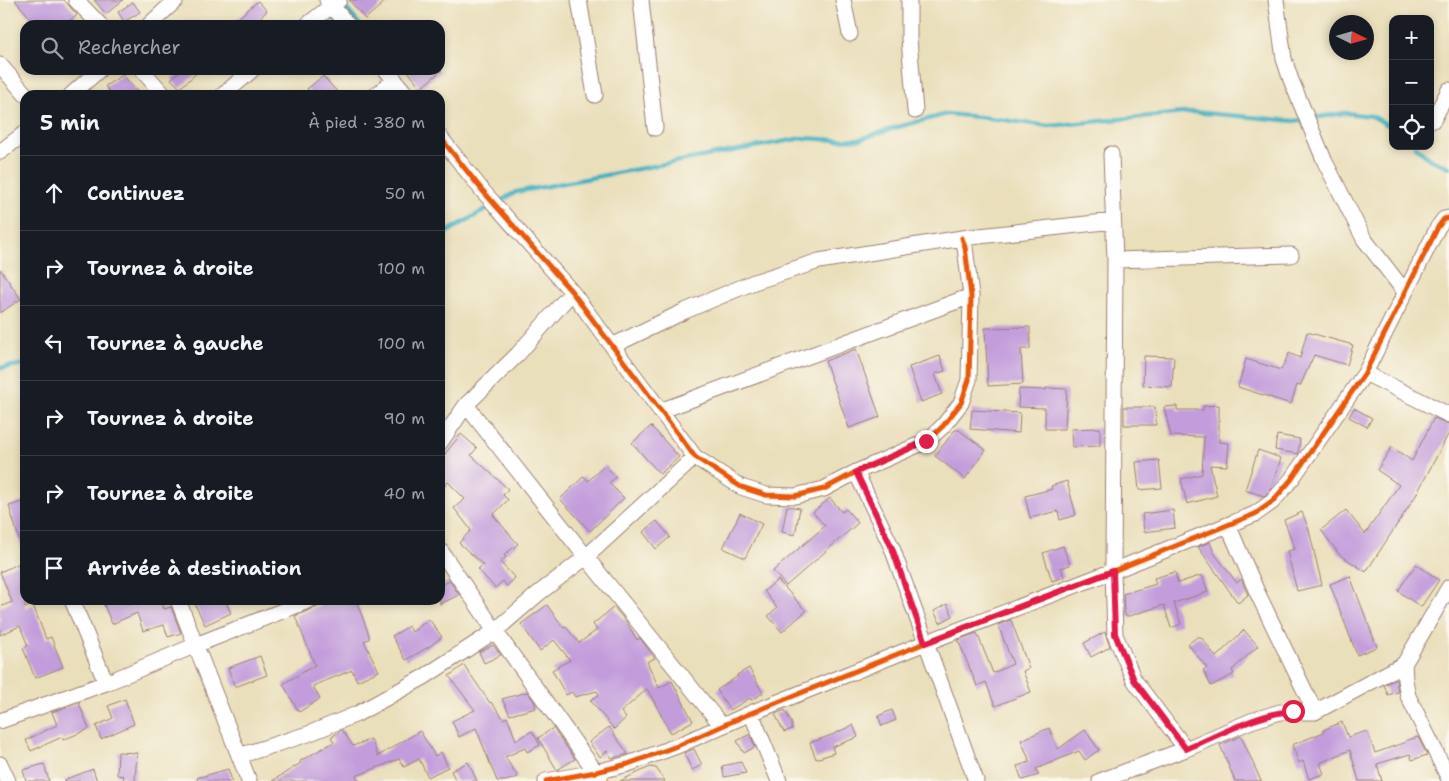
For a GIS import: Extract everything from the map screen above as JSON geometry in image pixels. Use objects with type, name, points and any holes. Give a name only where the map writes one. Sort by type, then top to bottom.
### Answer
[{"type":"street","points":[[76,0],[95,20]]},
{"type":"street","points":[[154,20],[176,0]]},
{"type":"street","points":[[578,0],[595,95]]},
{"type":"street","points":[[843,0],[850,34]]},
{"type":"street","points":[[909,0],[909,39],[914,111]]},
{"type":"street","points":[[1276,0],[1284,59],[1325,162],[1364,239],[1406,292]]},
{"type":"street","points":[[644,1],[655,128]]},
{"type":"street","points":[[313,20],[333,2],[345,20]]},
{"type":"street","points":[[0,65],[22,90]]},
{"type":"street","points":[[77,90],[93,75]]},
{"type":"street","points":[[146,75],[160,90]]},
{"type":"street","points":[[228,90],[246,75]]},
{"type":"street","points":[[380,90],[390,75],[403,90]]},
{"type":"street","points":[[1434,118],[1449,90]]},
{"type":"street","points":[[0,152],[20,137]]},
{"type":"street","points":[[445,143],[482,190],[572,292],[695,457],[741,487],[766,495],[795,496],[824,489],[856,472],[926,441],[943,426],[961,403],[969,380],[971,296],[965,247],[962,238]]},
{"type":"street","points":[[1111,154],[1115,260],[1113,571],[1115,634],[1134,680],[1186,749]]},
{"type":"street","points":[[551,780],[599,776],[677,746],[751,713],[925,643],[1255,514],[1272,502],[1291,480],[1365,373],[1438,227],[1444,219],[1449,218]]},
{"type":"street","points":[[612,346],[685,311],[745,286],[819,261],[962,238],[1114,221]]},
{"type":"street","points":[[1115,260],[1291,255]]},
{"type":"street","points":[[445,435],[466,405],[518,354],[572,292]]},
{"type":"street","points":[[660,412],[971,296]]},
{"type":"street","points":[[1365,373],[1449,415]]},
{"type":"street","points":[[466,405],[722,726]]},
{"type":"street","points":[[240,756],[308,734],[357,714],[424,677],[495,631],[539,593],[586,557],[695,457]]},
{"type":"street","points":[[856,472],[892,548],[976,781]]},
{"type":"street","points":[[1228,525],[1257,592],[1315,712]]},
{"type":"street","points":[[445,557],[495,631],[599,776]]},
{"type":"street","points":[[1100,781],[1186,749],[1251,721],[1280,712],[1315,712],[1404,664],[1449,587]]},
{"type":"street","points":[[74,605],[106,683]]},
{"type":"street","points":[[180,605],[249,781]]},
{"type":"street","points":[[0,721],[106,683],[297,605]]},
{"type":"street","points":[[1404,664],[1408,696],[1449,779]]},
{"type":"street","points":[[751,713],[779,781]]},
{"type":"street","points":[[0,764],[8,781]]},
{"type":"building","points":[[15,0],[64,0],[77,15],[71,20],[32,20]]},
{"type":"building","points":[[94,0],[123,0],[106,14]]},
{"type":"building","points":[[349,0],[387,0],[365,19]]},
{"type":"building","points":[[258,1],[267,11],[257,20],[236,20]]},
{"type":"building","points":[[133,2],[140,12],[127,20],[123,20],[118,12]]},
{"type":"building","points":[[123,75],[136,90],[108,90],[105,86]]},
{"type":"building","points":[[175,75],[194,75],[180,88],[171,79]]},
{"type":"building","points":[[411,75],[436,75],[421,88]]},
{"type":"building","points":[[323,76],[336,90],[308,90]]},
{"type":"building","points":[[0,269],[20,300],[0,313]]},
{"type":"building","points":[[1030,327],[1030,349],[1021,349],[1023,384],[988,386],[985,328]]},
{"type":"building","points":[[1307,332],[1353,345],[1347,365],[1314,355],[1300,386],[1297,385],[1291,404],[1238,387],[1246,359],[1281,370],[1289,353],[1300,358]]},
{"type":"building","points":[[856,349],[880,417],[849,428],[825,361]]},
{"type":"building","points":[[940,356],[945,371],[935,374],[942,394],[921,402],[909,367]]},
{"type":"building","points":[[1144,356],[1174,357],[1172,387],[1143,385]]},
{"type":"building","points":[[1046,388],[1067,389],[1065,429],[1045,429],[1045,408],[1018,407],[1019,389],[1046,390]]},
{"type":"building","points":[[1219,405],[1219,442],[1229,443],[1227,466],[1210,465],[1217,496],[1187,504],[1181,479],[1202,474],[1204,437],[1171,436],[1164,407],[1177,406],[1177,410],[1203,410],[1203,406]]},
{"type":"building","points":[[1124,407],[1155,407],[1156,425],[1124,425]]},
{"type":"building","points":[[1354,408],[1372,418],[1367,427],[1349,417]]},
{"type":"building","points":[[972,410],[1020,413],[1019,433],[970,429]]},
{"type":"building","points":[[1434,418],[1449,424],[1449,433],[1415,497],[1366,572],[1339,554],[1321,530],[1346,510],[1365,534],[1399,485],[1377,470],[1392,447],[1412,461]]},
{"type":"building","points":[[651,426],[679,457],[660,474],[632,443]]},
{"type":"building","points":[[1100,428],[1100,446],[1072,447],[1071,429]]},
{"type":"building","points":[[955,430],[959,430],[986,450],[965,479],[935,456]]},
{"type":"building","points":[[461,434],[477,448],[471,455],[508,489],[503,495],[508,500],[493,515],[518,544],[504,555],[506,557],[500,562],[515,578],[507,586],[503,581],[495,588],[478,569],[483,565],[459,543],[471,530],[454,508],[465,499],[448,482],[445,486],[445,454]]},
{"type":"building","points":[[1277,435],[1300,439],[1298,454],[1275,450]]},
{"type":"building","points":[[1258,450],[1281,458],[1271,489],[1264,496],[1245,490]]},
{"type":"building","points":[[1159,460],[1162,488],[1139,490],[1136,462]]},
{"type":"building","points":[[605,465],[616,477],[609,483],[624,498],[590,531],[560,499],[584,476],[588,481]]},
{"type":"building","points":[[1067,481],[1076,515],[1060,520],[1058,511],[1030,518],[1025,496],[1052,489],[1051,486]]},
{"type":"building","points":[[830,498],[842,512],[846,509],[858,523],[786,586],[773,571],[825,526],[813,512]]},
{"type":"building","points":[[20,503],[20,542],[9,506]]},
{"type":"building","points":[[787,506],[800,508],[795,535],[782,532]]},
{"type":"building","points":[[1173,510],[1175,528],[1144,532],[1142,514]]},
{"type":"building","points":[[1302,512],[1309,530],[1322,585],[1297,591],[1287,551],[1295,549],[1284,520]]},
{"type":"building","points":[[740,513],[762,524],[745,558],[723,548]]},
{"type":"building","points":[[657,521],[670,537],[656,549],[643,532]]},
{"type":"building","points":[[1210,542],[1214,553],[1237,583],[1241,579],[1248,595],[1238,603],[1198,547]]},
{"type":"building","points":[[1063,546],[1070,565],[1061,568],[1064,577],[1052,581],[1043,553]]},
{"type":"building","points":[[20,563],[20,605],[25,605],[25,608],[33,605],[46,639],[51,637],[63,667],[35,678],[23,648],[28,646],[20,626],[0,635],[0,607],[12,602],[0,572]]},
{"type":"building","points":[[1416,564],[1439,580],[1421,607],[1398,591]]},
{"type":"building","points":[[1175,572],[1178,583],[1202,575],[1208,592],[1174,603],[1181,624],[1171,628],[1164,605],[1126,617],[1123,594],[1156,584],[1154,578]]},
{"type":"building","points":[[1350,576],[1377,647],[1357,655],[1330,584]]},
{"type":"building","points":[[778,580],[806,611],[782,632],[768,616],[777,608],[764,591]]},
{"type":"building","points":[[450,581],[459,595],[445,602],[445,583]]},
{"type":"building","points":[[947,604],[953,616],[940,623],[934,611]]},
{"type":"building","points":[[104,605],[163,605],[164,609],[171,607],[181,633],[168,637],[164,625],[143,631],[137,613],[112,624]]},
{"type":"building","points":[[195,605],[227,605],[231,613],[205,625]]},
{"type":"building","points":[[322,605],[358,605],[369,635],[369,639],[364,641],[379,671],[357,681],[352,670],[313,686],[320,699],[299,712],[283,684],[315,665],[295,616]]},
{"type":"building","points":[[547,605],[564,628],[566,627],[579,643],[597,630],[593,624],[614,607],[627,623],[637,640],[640,638],[655,658],[647,662],[659,688],[672,681],[693,721],[671,733],[647,689],[621,712],[626,718],[614,729],[590,700],[599,695],[597,691],[575,697],[572,692],[566,695],[552,670],[570,660],[554,640],[540,651],[521,624]]},
{"type":"building","points":[[429,619],[442,637],[406,660],[392,636],[409,626],[412,632]]},
{"type":"building","points":[[1011,620],[1029,668],[1023,671],[1031,692],[995,706],[986,682],[977,686],[958,640],[977,633],[993,673],[1013,664],[998,625]]},
{"type":"building","points":[[1244,630],[1258,646],[1232,670],[1234,674],[1211,686],[1203,670],[1207,668],[1188,644],[1197,637],[1201,637],[1216,657]]},
{"type":"building","points":[[1105,632],[1110,647],[1091,657],[1084,643]]},
{"type":"building","points":[[493,645],[501,655],[484,663],[479,652]]},
{"type":"building","points":[[260,656],[267,675],[235,687],[228,668]]},
{"type":"building","points":[[464,665],[490,703],[504,719],[507,717],[516,740],[532,731],[540,745],[527,752],[525,748],[505,757],[518,777],[506,781],[497,781],[476,728],[459,737],[452,721],[475,710],[449,676]]},
{"type":"building","points":[[749,668],[763,693],[751,700],[750,698],[730,710],[717,690]]},
{"type":"building","points":[[1396,679],[1398,692],[1388,695],[1384,685]]},
{"type":"building","points":[[527,692],[534,701],[536,708],[510,715],[502,699]]},
{"type":"building","points":[[125,699],[134,724],[101,739],[96,726],[113,718],[108,706]]},
{"type":"building","points":[[79,703],[89,729],[63,740],[62,737],[31,751],[26,740],[57,725],[52,712]]},
{"type":"building","points":[[785,710],[792,724],[792,729],[784,732],[775,714]]},
{"type":"building","points":[[892,710],[896,720],[882,726],[878,716]]},
{"type":"building","points":[[1342,722],[1348,737],[1367,731],[1375,753],[1418,737],[1427,755],[1412,760],[1410,754],[1377,764],[1382,781],[1359,781],[1350,750],[1320,763],[1324,774],[1309,779],[1303,761],[1299,763],[1292,745],[1324,732],[1323,730]]},
{"type":"building","points":[[853,725],[858,737],[832,747],[834,753],[816,759],[810,743]]},
{"type":"building","points":[[609,727],[628,754],[612,758],[607,751],[600,757],[589,742]]},
{"type":"building","points":[[553,728],[575,759],[557,770],[538,738]]},
{"type":"building","points":[[1049,728],[1058,749],[1085,730],[1099,750],[1085,760],[1079,751],[1036,769],[1039,775],[1022,780],[1017,766],[1030,762],[1021,740]]},
{"type":"building","points":[[342,730],[353,746],[371,739],[378,756],[420,731],[435,756],[441,752],[448,767],[428,777],[419,759],[404,767],[399,759],[356,776],[359,781],[272,781],[301,763],[300,761],[334,742],[331,737]]},
{"type":"building","points":[[750,734],[755,747],[744,753],[737,741]]},
{"type":"building","points":[[1241,736],[1261,781],[1235,781],[1220,745]]},
{"type":"building","points":[[694,749],[702,765],[692,770],[684,753]]},
{"type":"building","points":[[118,752],[137,753],[135,781],[123,781],[124,776],[117,775]]},
{"type":"building","points":[[468,762],[477,781],[456,781],[451,771]]},
{"type":"building","points":[[741,762],[746,773],[724,777],[722,766]]},
{"type":"building","points":[[44,764],[49,781],[26,781],[23,770]]},
{"type":"building","points":[[650,767],[656,768],[665,781],[620,781]]},
{"type":"building","points":[[93,769],[97,781],[64,781],[64,780]]},
{"type":"building","points":[[228,769],[232,781],[198,781],[197,778]]},
{"type":"waterway","points":[[341,3],[356,20]]},
{"type":"waterway","points":[[328,13],[334,20]]},
{"type":"waterway","points":[[445,233],[516,192],[802,138],[860,139],[947,114],[1049,126],[1193,112],[1294,121],[1345,113],[1372,116],[1389,126]]},
{"type":"waterway","points":[[1419,150],[1429,159],[1449,167]]},
{"type":"waterway","points":[[0,368],[20,365]]},
{"type":"cycle path","points":[[445,143],[482,190],[572,292],[695,457],[741,487],[766,495],[795,496],[824,489],[856,472],[927,441],[943,426],[961,403],[969,380],[971,296],[965,247],[962,238]]},
{"type":"cycle path","points":[[546,781],[628,764],[677,746],[751,713],[925,643],[1255,514],[1272,502],[1291,480],[1365,373],[1438,227],[1444,219],[1449,218]]},
{"type":"route","points":[[926,441],[856,472],[892,548],[925,643],[1113,571],[1115,634],[1134,680],[1186,749],[1251,721],[1280,712],[1293,711]]}]
